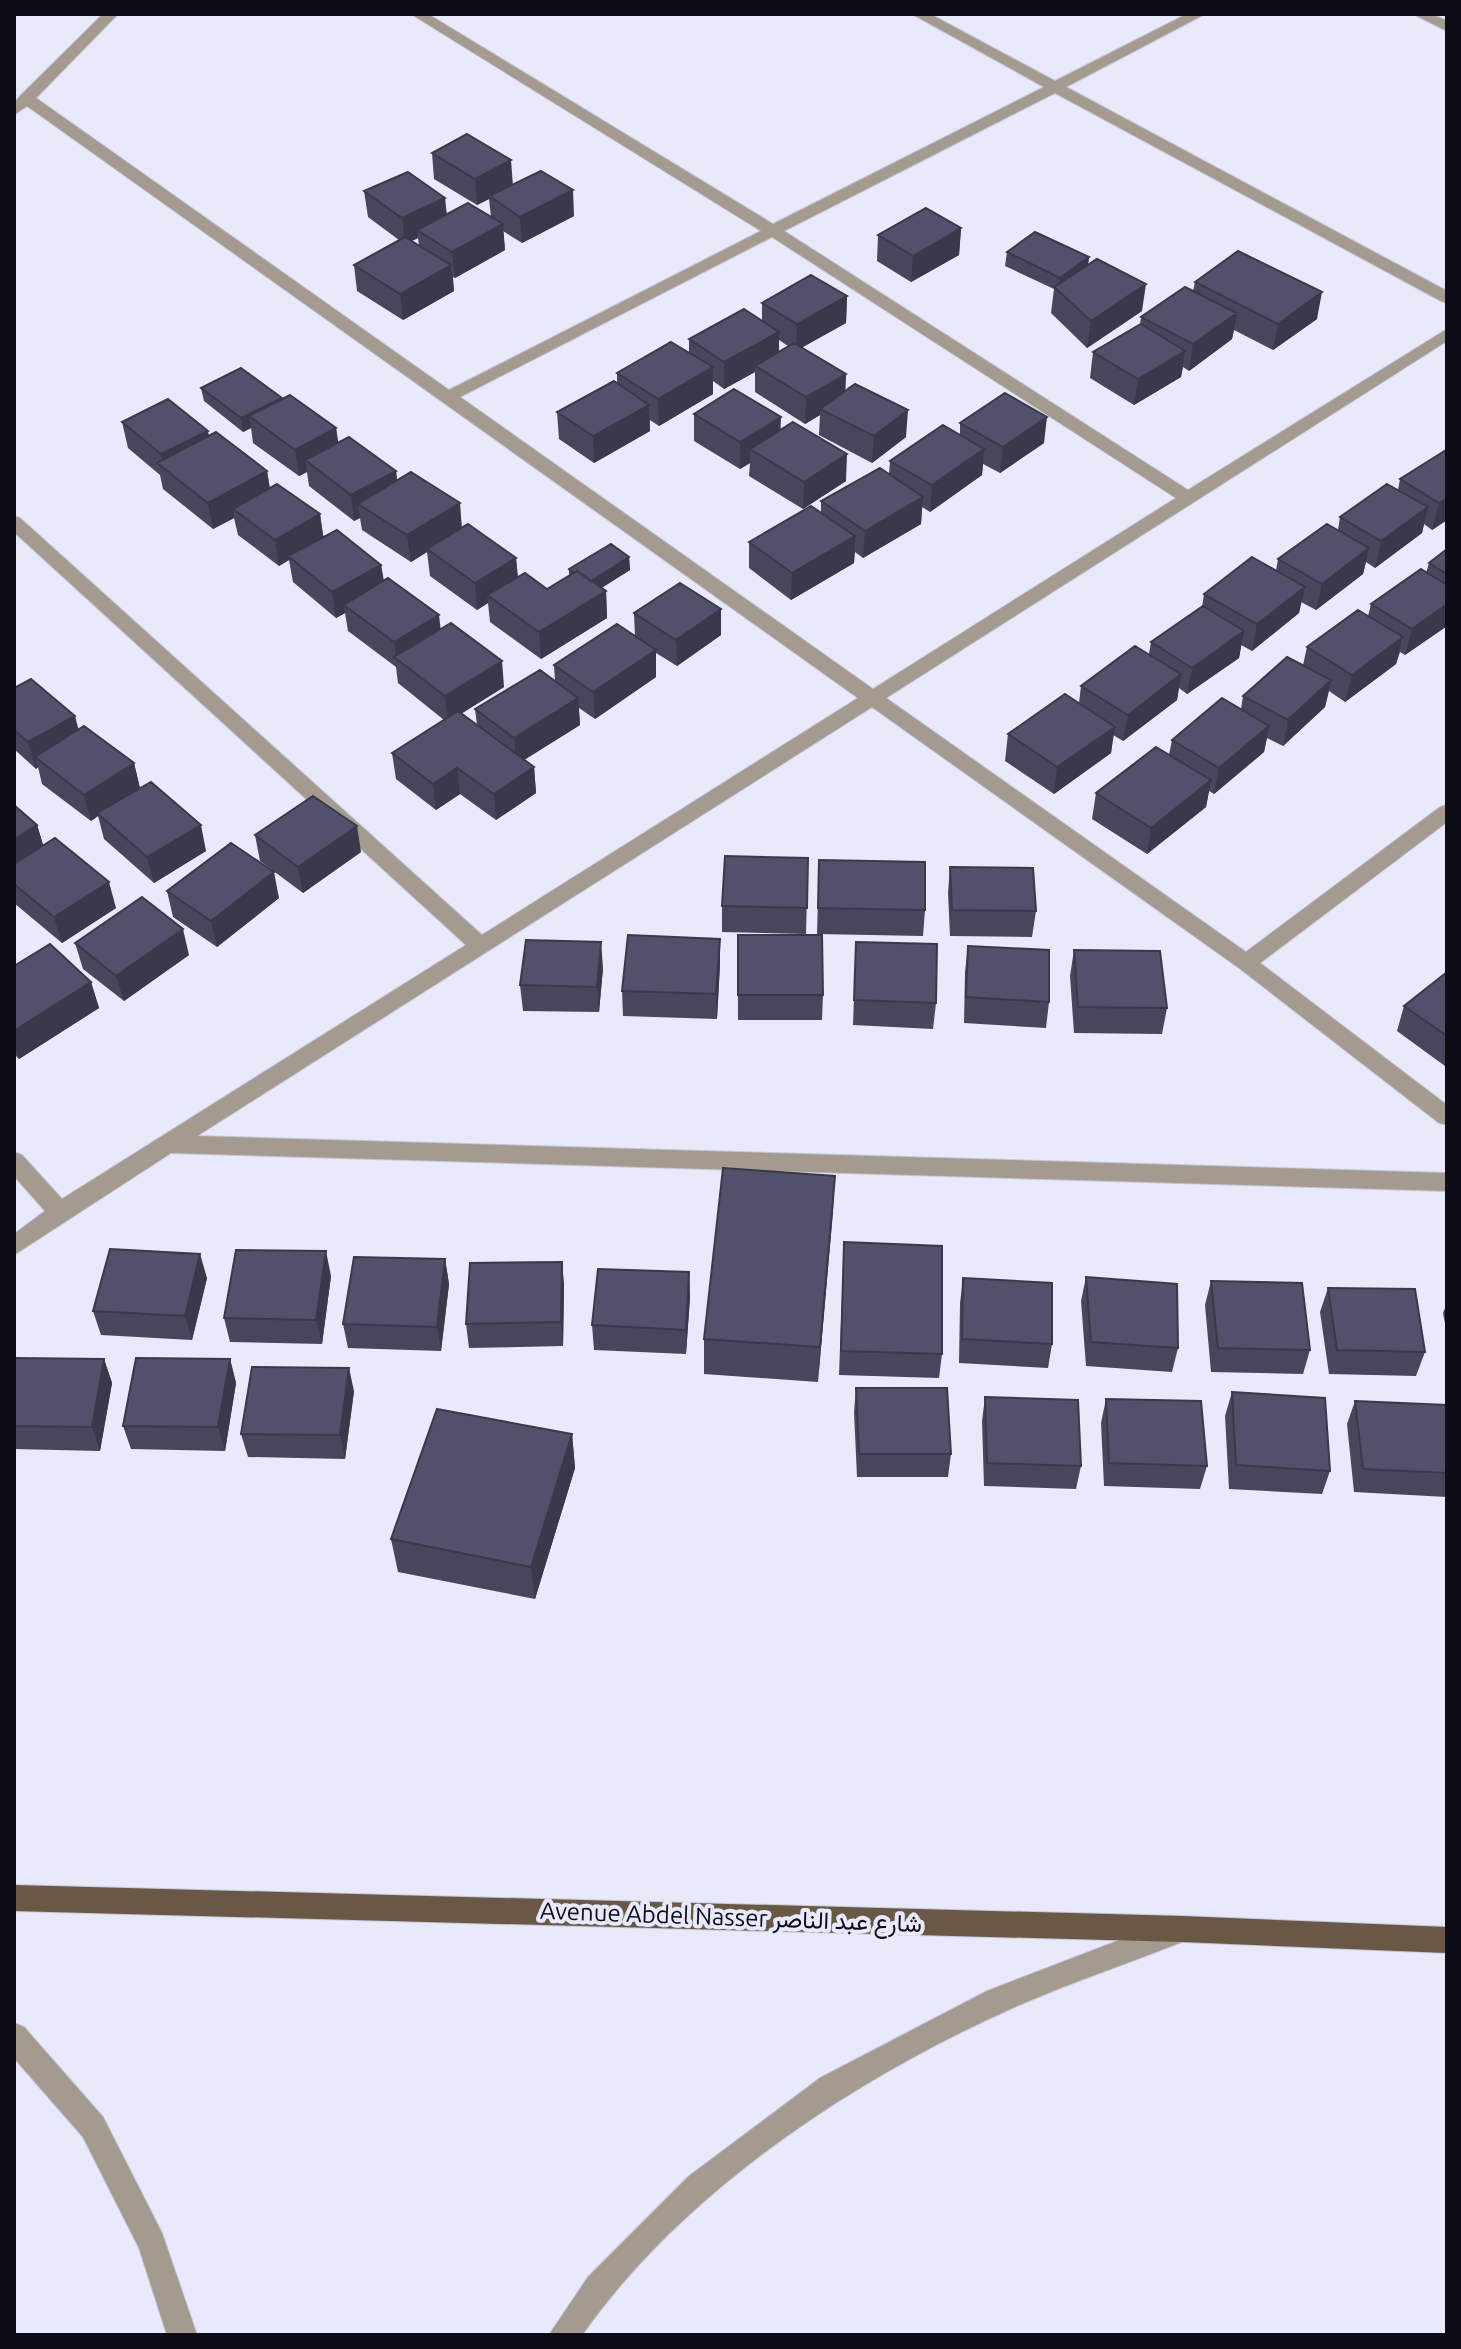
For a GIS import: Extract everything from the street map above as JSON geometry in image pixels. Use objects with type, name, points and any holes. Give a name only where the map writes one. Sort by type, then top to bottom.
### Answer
[{"type":"main road","name":"Avenue Abdel Nasser شارع عبد الناصر","points":[[14,1898],[1182,1929],[1447,1940]]},
{"type":"street","points":[[111,14],[20,105],[447,397],[1246,963],[1447,1117]]},
{"type":"street","points":[[418,14],[773,231],[1189,498]]},
{"type":"street","points":[[919,14],[1447,298]]},
{"type":"street","points":[[447,397],[1198,14]]},
{"type":"street","points":[[1420,14],[1447,27]]},
{"type":"street","points":[[14,1246],[60,1212],[1447,334]]},
{"type":"street","points":[[14,522],[481,946]]},
{"type":"street","points":[[1246,963],[1447,812]]},
{"type":"street","points":[[168,1144],[1447,1182]]},
{"type":"street","points":[[14,1161],[60,1212]]},
{"type":"street","points":[[564,2335],[598,2287],[699,2186],[830,2088],[997,2001],[1182,1929]]},
{"type":"street","points":[[14,2037],[93,2127],[152,2243],[182,2335]]},
{"type":"building","points":[[467,134],[511,160],[475,179],[432,153]]},
{"type":"building","points":[[541,171],[573,190],[520,217],[489,196]]},
{"type":"building","points":[[408,172],[445,198],[402,218],[364,191]]},
{"type":"building","points":[[468,203],[503,224],[452,252],[417,230]]},
{"type":"building","points":[[926,208],[961,228],[913,256],[878,235]]},
{"type":"building","points":[[1035,232],[1089,257],[1060,278],[1007,252]]},
{"type":"building","points":[[405,237],[451,265],[400,294],[354,265]]},
{"type":"building","points":[[1238,251],[1322,292],[1278,324],[1195,282]]},
{"type":"building","points":[[1097,259],[1146,284],[1091,321],[1054,287]]},
{"type":"building","points":[[811,275],[847,296],[797,324],[762,303]]},
{"type":"building","points":[[1185,287],[1237,313],[1193,344],[1141,317]]},
{"type":"building","points":[[744,309],[779,332],[724,362],[689,339]]},
{"type":"building","points":[[1141,324],[1185,351],[1138,379],[1093,352]]},
{"type":"building","points":[[671,342],[713,367],[658,399],[617,373]]},
{"type":"building","points":[[794,343],[846,374],[806,397],[755,366]]},
{"type":"building","points":[[241,368],[282,398],[241,418],[201,388]]},
{"type":"building","points":[[614,381],[649,405],[593,436],[557,412]]},
{"type":"building","points":[[855,384],[908,410],[874,436],[820,409]]},
{"type":"building","points":[[734,389],[781,417],[740,442],[694,414]]},
{"type":"building","points":[[1005,393],[1047,417],[1003,447],[960,423]]},
{"type":"building","points":[[290,395],[336,428],[295,450],[249,416]]},
{"type":"building","points":[[168,399],[208,431],[161,454],[122,422]]},
{"type":"building","points":[[793,422],[847,454],[804,482],[750,449]]},
{"type":"building","points":[[943,425],[984,449],[932,485],[890,461]]},
{"type":"building","points":[[216,432],[267,471],[208,503],[157,463]]},
{"type":"building","points":[[349,437],[396,471],[351,495],[305,460]]},
{"type":"building","points":[[1446,450],[1447,498],[1439,503],[1400,479]]},
{"type":"building","points":[[880,468],[923,497],[865,531],[821,501]]},
{"type":"building","points":[[411,472],[460,503],[407,535],[358,504]]},
{"type":"building","points":[[277,484],[320,514],[275,540],[233,509]]},
{"type":"building","points":[[1387,484],[1428,507],[1381,541],[1340,517]]},
{"type":"building","points":[[811,506],[855,536],[792,573],[749,542]]},
{"type":"building","points":[[468,524],[516,558],[475,583],[427,549]]},
{"type":"building","points":[[1327,524],[1369,548],[1322,584],[1278,559]]},
{"type":"building","points":[[337,530],[381,565],[332,592],[288,556]]},
{"type":"building","points":[[611,544],[629,557],[591,581],[569,569]]},
{"type":"building","points":[[1447,549],[1447,574],[1429,563]]},
{"type":"building","points":[[1252,557],[1305,587],[1257,624],[1204,594]]},
{"type":"building","points":[[1421,569],[1447,585],[1447,604],[1412,629],[1371,604]]},
{"type":"building","points":[[577,571],[606,591],[539,632],[487,595],[525,573],[547,589]]},
{"type":"building","points":[[388,578],[439,615],[394,642],[344,605]]},
{"type":"building","points":[[680,583],[721,609],[676,640],[634,613]]},
{"type":"building","points":[[1203,606],[1244,631],[1192,668],[1151,642]]},
{"type":"building","points":[[1358,610],[1403,637],[1352,675],[1307,647]]},
{"type":"building","points":[[451,623],[502,661],[445,696],[394,657]]},
{"type":"building","points":[[617,624],[656,650],[593,692],[554,665]]},
{"type":"building","points":[[1135,646],[1181,674],[1128,715],[1081,686]]},
{"type":"building","points":[[1287,657],[1331,680],[1288,720],[1243,696]]},
{"type":"building","points":[[540,670],[578,698],[514,738],[475,709]]},
{"type":"building","points":[[31,679],[75,716],[28,742],[14,730],[14,688]]},
{"type":"building","points":[[1065,694],[1115,727],[1057,767],[1008,734]]},
{"type":"building","points":[[1222,698],[1269,726],[1219,768],[1172,740]]},
{"type":"building","points":[[458,711],[534,767],[494,794],[457,768],[433,784],[392,753]]},
{"type":"building","points":[[84,726],[134,763],[84,795],[35,757]]},
{"type":"building","points":[[1156,747],[1211,780],[1151,828],[1096,793]]},
{"type":"building","points":[[151,782],[201,825],[147,857],[97,813]]},
{"type":"building","points":[[313,796],[357,826],[298,867],[255,835]]},
{"type":"building","points":[[14,805],[37,825],[14,839]]},
{"type":"building","points":[[55,838],[109,882],[54,917],[14,884],[14,864]]},
{"type":"building","points":[[231,843],[274,872],[211,921],[167,891]]},
{"type":"building","points":[[725,856],[808,858],[807,908],[722,906]]},
{"type":"building","points":[[819,860],[925,862],[925,910],[818,908]]},
{"type":"building","points":[[950,867],[1033,868],[1036,911],[952,910]]},
{"type":"building","points":[[142,897],[183,929],[116,976],[75,943]]},
{"type":"building","points":[[628,935],[720,939],[716,994],[622,991]]},
{"type":"building","points":[[738,935],[822,935],[823,995],[738,995]]},
{"type":"building","points":[[526,940],[601,942],[597,987],[520,985]]},
{"type":"building","points":[[856,942],[937,944],[936,1003],[854,1000]]},
{"type":"building","points":[[50,944],[91,982],[14,1031],[14,966]]},
{"type":"building","points":[[968,946],[1049,950],[1049,1002],[966,997]]},
{"type":"building","points":[[1074,950],[1160,951],[1167,1008],[1078,1007]]},
{"type":"building","points":[[1447,972],[1447,1036],[1404,1006]]},
{"type":"building","points":[[723,1168],[835,1176],[820,1347],[704,1339]]},
{"type":"building","points":[[844,1242],[942,1246],[942,1354],[841,1351]]},
{"type":"building","points":[[110,1249],[200,1254],[185,1316],[93,1311]]},
{"type":"building","points":[[236,1250],[326,1251],[316,1320],[224,1318]]},
{"type":"building","points":[[354,1257],[445,1259],[437,1327],[343,1324]]},
{"type":"building","points":[[562,1262],[561,1322],[466,1324],[470,1263]]},
{"type":"building","points":[[598,1269],[689,1272],[686,1330],[592,1325]]},
{"type":"building","points":[[1086,1277],[1177,1284],[1178,1348],[1091,1342]]},
{"type":"building","points":[[963,1278],[1052,1283],[1052,1344],[962,1339]]},
{"type":"building","points":[[1211,1281],[1302,1283],[1310,1350],[1218,1348]]},
{"type":"building","points":[[1328,1288],[1415,1289],[1425,1352],[1337,1350]]},
{"type":"building","points":[[14,1358],[104,1359],[92,1427],[14,1426]]},
{"type":"building","points":[[136,1358],[230,1359],[218,1427],[123,1426]]},
{"type":"building","points":[[252,1367],[349,1368],[340,1435],[241,1434]]},
{"type":"building","points":[[856,1388],[947,1388],[951,1454],[859,1454]]},
{"type":"building","points":[[1232,1392],[1325,1398],[1330,1471],[1236,1465]]},
{"type":"building","points":[[985,1397],[1078,1400],[1081,1466],[987,1463]]},
{"type":"building","points":[[1106,1399],[1201,1401],[1207,1466],[1109,1463]]},
{"type":"building","points":[[1355,1401],[1447,1405],[1447,1473],[1363,1469]]},
{"type":"building","points":[[437,1409],[572,1434],[531,1567],[391,1539]]}]
